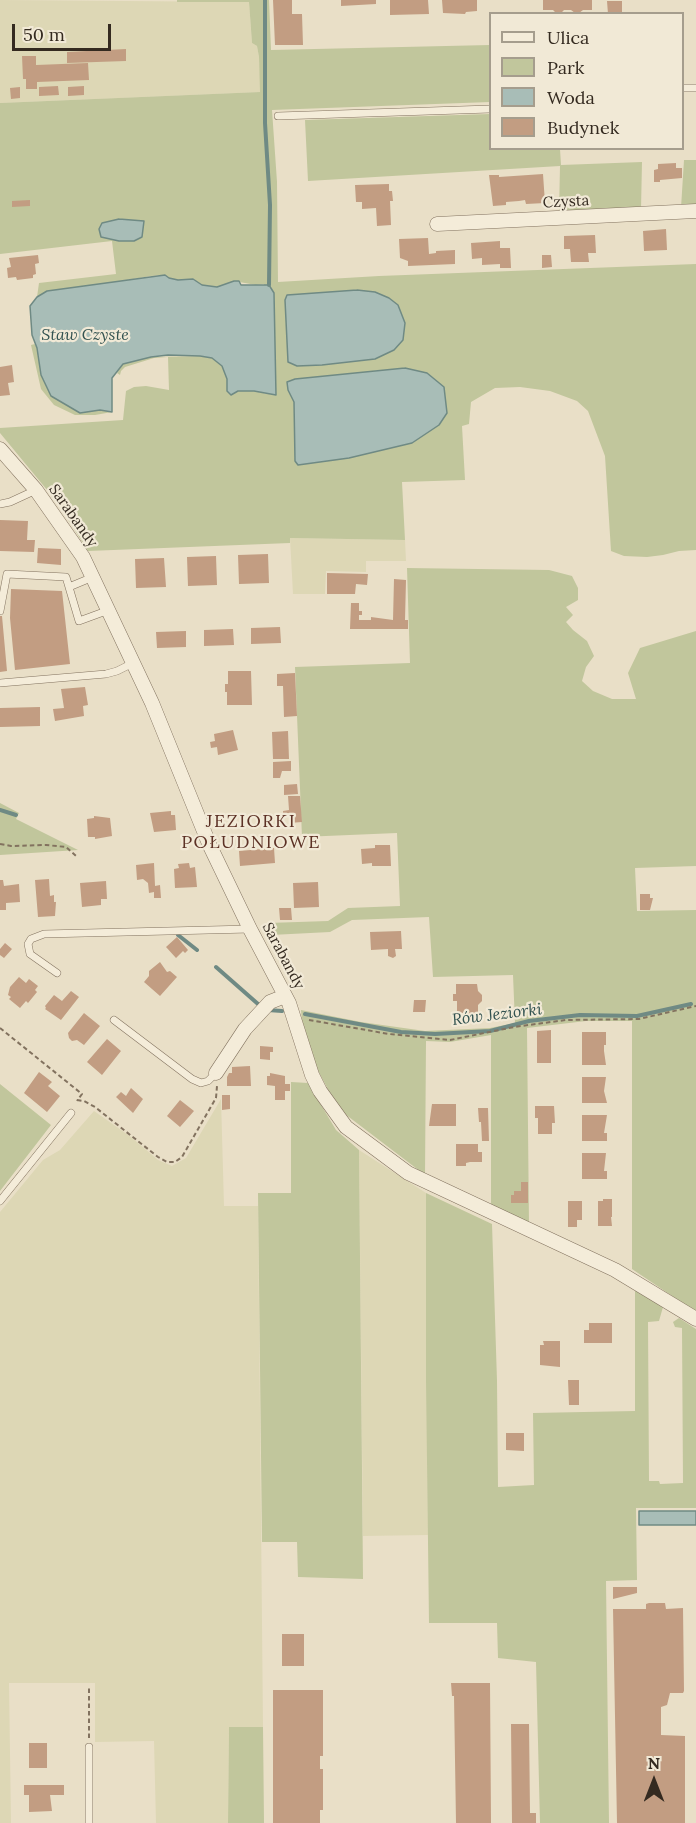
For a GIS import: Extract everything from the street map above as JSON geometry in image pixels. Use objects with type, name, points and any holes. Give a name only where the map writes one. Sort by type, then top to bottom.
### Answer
[{"type":"street","name":"Czysta","points":[[437,224],[696,211]]},
{"type":"street","name":"Sarabandy","points":[[0,449],[36,490],[83,557],[134,663],[210,846],[285,996],[312,1075],[320,1091],[346,1127],[408,1173],[615,1270],[696,1319]]},
{"type":"street","points":[[216,1073],[245,1029],[270,1002],[285,996]]},
{"type":"lane","points":[[278,116],[489,109]]},
{"type":"lane","points":[[0,504],[36,490]]},
{"type":"lane","points":[[0,611],[7,574],[66,577],[79,621],[109,610]]},
{"type":"lane","points":[[69,587],[93,577]]},
{"type":"lane","points":[[0,683],[106,674],[134,663]]},
{"type":"lane","points":[[57,973],[30,954],[28,944],[31,939],[44,934],[250,929]]},
{"type":"lane","points":[[114,1020],[192,1079],[201,1083],[216,1073]]},
{"type":"lane","points":[[0,1201],[71,1113]]},
{"type":"lane","points":[[89,1747],[89,1823]]},
{"type":"path","points":[[0,844],[66,848],[76,856]]},
{"type":"path","points":[[294,1017],[389,1034],[450,1040],[514,1027],[566,1020],[639,1019],[696,1006]]},
{"type":"path","points":[[0,1028],[82,1094],[77,1100],[95,1107],[167,1162],[175,1162],[183,1157],[216,1098],[216,1073]]},
{"type":"path","points":[[89,1686],[89,1747]]},
{"type":"shaded area","points":[[0,0],[249,2],[252,43],[257,46],[259,57],[261,92],[0,103]]},
{"type":"shaded area","points":[[290,538],[405,540],[406,561],[366,561],[366,572],[326,571],[325,594],[293,594]]},
{"type":"shaded area","points":[[221,1099],[224,1206],[258,1206],[263,1727],[229,1727],[228,1823],[156,1823],[154,1741],[95,1742],[95,1683],[9,1683],[11,1823],[0,1823],[0,1212],[43,1160],[60,1150],[94,1111],[131,1137],[158,1160],[172,1166],[186,1158]]},
{"type":"shaded area","points":[[359,1150],[426,1193],[428,1535],[363,1536]]},
{"type":"green space","points":[[177,0],[269,0],[271,50],[489,45],[489,102],[272,110],[277,182],[278,282],[696,264],[696,550],[647,557],[624,556],[611,551],[605,456],[588,411],[577,401],[550,391],[520,387],[495,388],[471,402],[469,424],[462,426],[465,480],[402,482],[405,540],[290,538],[290,543],[88,551],[57,502],[0,433],[0,428],[123,420],[126,391],[134,387],[146,386],[169,390],[168,357],[154,358],[125,367],[120,375],[117,373],[123,364],[151,357],[200,356],[212,358],[222,366],[227,379],[227,391],[254,391],[268,394],[264,284],[234,281],[217,287],[202,285],[193,279],[178,280],[165,275],[47,291],[37,297],[39,283],[116,274],[112,241],[0,254],[0,103],[260,92],[259,57],[257,46],[252,43],[249,2],[177,2]],"holes":[[[380,370],[412,443],[349,458],[298,465],[295,461],[294,402],[361,373]]]},
{"type":"green space","points":[[489,114],[489,150],[560,150],[561,165],[642,162],[641,209],[559,214],[560,166],[308,181],[305,120]]},
{"type":"green space","points":[[684,160],[696,160],[696,207],[681,208]]},
{"type":"green space","points":[[35,344],[41,375],[51,396],[80,412],[100,410],[112,412],[75,415],[54,405],[41,389],[31,345]]},
{"type":"green space","points":[[407,568],[549,570],[572,576],[578,588],[578,600],[566,607],[573,615],[566,622],[587,641],[594,656],[586,667],[582,681],[593,691],[612,699],[636,699],[628,673],[640,648],[696,631],[696,866],[635,868],[637,911],[696,910],[696,1312],[632,1269],[632,1021],[586,1021],[527,1028],[529,1226],[491,1206],[491,1035],[450,1042],[426,1041],[425,1175],[345,1114],[331,1095],[315,1065],[301,1010],[361,1022],[425,1031],[490,1028],[515,1023],[513,975],[433,977],[429,917],[352,920],[330,932],[271,935],[268,923],[328,921],[348,908],[400,906],[397,833],[302,837],[295,667],[410,663]]},
{"type":"green space","points":[[0,803],[19,813],[16,819],[78,850],[0,855]]},
{"type":"green space","points":[[291,1082],[308,1083],[336,1130],[359,1150],[363,1579],[298,1577],[297,1542],[262,1542],[258,1193],[291,1193]]},
{"type":"green space","points":[[0,1084],[51,1125],[0,1191]]},
{"type":"green space","points":[[426,1193],[492,1224],[498,1487],[534,1485],[533,1413],[635,1411],[635,1290],[663,1307],[659,1321],[648,1322],[649,1481],[659,1481],[660,1484],[683,1483],[682,1328],[675,1327],[673,1322],[679,1318],[696,1329],[696,1508],[636,1508],[637,1580],[606,1581],[609,1823],[540,1823],[536,1662],[498,1658],[497,1623],[429,1623]]},
{"type":"green space","points":[[229,1727],[263,1727],[264,1823],[228,1823]]},
{"type":"water","points":[[119,219],[144,221],[142,237],[134,241],[119,241],[101,237],[99,229],[102,223]]},
{"type":"water","name":"Staw Czyste","points":[[165,275],[178,280],[193,279],[202,285],[217,287],[234,281],[239,281],[241,285],[269,285],[274,293],[276,395],[238,391],[231,395],[227,391],[227,379],[222,366],[212,358],[168,355],[123,364],[112,378],[112,412],[100,410],[80,413],[51,396],[41,375],[37,348],[32,335],[30,306],[37,297],[47,291]]},
{"type":"water","points":[[357,290],[375,292],[398,305],[405,323],[403,340],[394,350],[375,359],[322,365],[297,366],[288,362],[285,300],[287,295]]},
{"type":"water","points":[[405,368],[427,373],[444,387],[447,413],[439,425],[412,443],[349,458],[298,465],[295,461],[294,402],[287,382],[295,379]]},
{"type":"water","points":[[639,1511],[696,1511],[696,1525],[639,1525]]},
{"type":"building","points":[[273,0],[292,0],[292,14],[302,14],[303,45],[275,45]]},
{"type":"building","points":[[341,0],[376,0],[376,4],[341,6]]},
{"type":"building","points":[[390,0],[428,0],[429,14],[390,15]]},
{"type":"building","points":[[442,0],[477,0],[477,11],[465,14],[443,13]]},
{"type":"building","points":[[543,0],[592,0],[592,10],[555,12],[543,10]]},
{"type":"building","points":[[607,1],[622,1],[622,12],[608,12]]},
{"type":"building","points":[[126,49],[126,61],[67,63],[67,52]]},
{"type":"building","points":[[22,56],[36,56],[36,65],[88,63],[89,80],[37,82],[37,89],[26,89]]},
{"type":"building","points":[[58,86],[59,95],[39,96],[39,87]]},
{"type":"building","points":[[84,86],[84,95],[68,96],[68,87]]},
{"type":"building","points":[[20,87],[20,98],[11,99],[10,88]]},
{"type":"building","points":[[676,163],[676,168],[682,168],[682,178],[654,182],[654,170],[658,169],[658,164]]},
{"type":"building","points":[[543,174],[545,203],[526,204],[525,200],[493,206],[489,175],[499,175],[499,177]]},
{"type":"building","points":[[389,184],[393,201],[390,201],[391,225],[377,226],[376,208],[362,209],[362,202],[356,202],[355,185]]},
{"type":"building","points":[[30,200],[30,206],[12,207],[12,201]]},
{"type":"building","points":[[666,229],[667,250],[644,251],[643,231]]},
{"type":"building","points":[[595,235],[596,253],[588,253],[589,262],[571,262],[570,249],[564,249],[564,236]]},
{"type":"building","points":[[428,238],[429,254],[436,253],[436,251],[455,250],[455,264],[408,266],[408,261],[400,258],[399,239]]},
{"type":"building","points":[[500,241],[500,248],[510,248],[511,268],[500,268],[500,264],[482,265],[482,258],[472,259],[471,243]]},
{"type":"building","points":[[38,255],[39,263],[35,264],[36,274],[33,278],[17,280],[16,277],[8,278],[7,268],[11,267],[9,258]]},
{"type":"building","points":[[542,255],[551,255],[552,267],[542,268]]},
{"type":"building","points":[[12,365],[14,382],[8,383],[10,395],[0,396],[0,367]]},
{"type":"building","points":[[0,520],[28,521],[27,540],[35,540],[34,552],[0,551]]},
{"type":"building","points":[[38,548],[61,549],[61,565],[37,563]]},
{"type":"building","points":[[268,554],[269,583],[239,584],[238,555]]},
{"type":"building","points":[[216,556],[217,585],[188,586],[187,557]]},
{"type":"building","points":[[164,558],[166,587],[136,588],[135,559]]},
{"type":"building","points":[[327,573],[368,574],[367,585],[356,584],[355,594],[327,594]]},
{"type":"building","points":[[394,579],[406,580],[405,620],[408,620],[408,629],[350,629],[351,603],[359,603],[359,611],[362,611],[362,615],[359,615],[359,620],[371,620],[371,617],[393,620]]},
{"type":"building","points":[[11,589],[62,591],[70,664],[15,670],[10,618]]},
{"type":"building","points":[[0,616],[2,616],[7,671],[0,672]]},
{"type":"building","points":[[280,627],[281,643],[251,644],[251,628]]},
{"type":"building","points":[[233,629],[234,645],[204,646],[204,630]]},
{"type":"building","points":[[186,631],[186,647],[157,648],[156,632]]},
{"type":"building","points":[[228,671],[251,671],[252,705],[227,705],[225,684],[228,684]]},
{"type":"building","points":[[295,673],[297,716],[284,717],[283,686],[277,686],[277,674]]},
{"type":"building","points":[[85,687],[88,705],[83,706],[84,716],[55,721],[53,709],[64,708],[61,689]]},
{"type":"building","points":[[40,707],[40,726],[0,727],[0,708]]},
{"type":"building","points":[[233,730],[238,750],[218,755],[217,747],[211,748],[210,742],[215,741],[214,734]]},
{"type":"building","points":[[288,731],[289,759],[273,759],[272,732]]},
{"type":"building","points":[[291,761],[291,771],[282,771],[280,778],[273,778],[273,762]]},
{"type":"building","points":[[297,784],[298,794],[284,795],[284,785]]},
{"type":"building","points":[[288,796],[300,796],[302,822],[289,823],[289,816],[283,816],[283,811],[289,810]]},
{"type":"building","points":[[171,811],[171,815],[175,815],[176,830],[154,832],[150,813]]},
{"type":"building","points":[[94,816],[110,818],[112,836],[95,839],[95,837],[88,837],[87,819],[94,818]]},
{"type":"building","points":[[375,845],[390,845],[391,866],[362,864],[361,849],[375,848]]},
{"type":"building","points":[[274,848],[275,863],[240,866],[239,851]]},
{"type":"building","points":[[154,863],[155,886],[160,885],[161,898],[154,898],[154,892],[149,893],[148,883],[143,879],[137,880],[136,865]]},
{"type":"building","points":[[189,863],[190,868],[195,867],[197,887],[175,888],[174,869],[179,868],[178,864]]},
{"type":"building","points":[[49,879],[50,896],[54,895],[54,902],[56,902],[55,916],[38,917],[35,880]]},
{"type":"building","points":[[0,880],[3,880],[4,886],[19,884],[20,902],[6,903],[6,910],[0,910]]},
{"type":"building","points":[[106,881],[107,899],[101,899],[101,905],[82,907],[80,883]]},
{"type":"building","points":[[318,882],[319,907],[294,908],[293,883]]},
{"type":"building","points":[[640,894],[650,894],[650,898],[653,898],[650,910],[640,910]]},
{"type":"building","points":[[279,908],[291,908],[292,920],[280,920]]},
{"type":"building","points":[[401,931],[402,949],[395,949],[396,956],[393,958],[388,956],[388,949],[371,950],[370,932]]},
{"type":"building","points":[[177,937],[188,950],[185,953],[183,951],[176,958],[166,947]]},
{"type":"building","points":[[5,943],[12,949],[4,958],[0,955],[0,949]]},
{"type":"building","points":[[160,962],[167,972],[170,971],[177,977],[160,996],[144,982],[149,976],[149,971]]},
{"type":"building","points":[[19,977],[26,983],[29,979],[38,986],[35,990],[37,992],[28,1003],[26,1001],[20,1008],[9,999],[11,997],[8,995],[10,987]]},
{"type":"building","points":[[456,984],[477,984],[478,991],[482,995],[482,1001],[478,1005],[481,1020],[467,1020],[467,1013],[457,1013],[457,1001],[453,1001]]},
{"type":"building","points":[[71,991],[79,997],[61,1020],[45,1009],[54,995],[62,1001]]},
{"type":"building","points":[[414,1000],[426,1000],[425,1012],[413,1012]]},
{"type":"building","points":[[84,1013],[100,1026],[84,1045],[77,1040],[72,1041],[68,1033]]},
{"type":"building","points":[[551,1030],[551,1063],[537,1063],[537,1031]]},
{"type":"building","points":[[582,1032],[606,1032],[604,1051],[606,1065],[582,1065]]},
{"type":"building","points":[[107,1039],[121,1051],[102,1075],[87,1062]]},
{"type":"building","points":[[260,1046],[273,1047],[270,1060],[260,1059]]},
{"type":"building","points":[[250,1066],[251,1086],[227,1086],[227,1077],[229,1073],[232,1073],[232,1067]]},
{"type":"building","points":[[39,1072],[52,1082],[48,1086],[60,1096],[47,1112],[24,1093]]},
{"type":"building","points":[[270,1073],[285,1076],[285,1084],[290,1084],[290,1091],[285,1091],[285,1100],[275,1100],[275,1086],[267,1085],[267,1076],[270,1076]]},
{"type":"building","points":[[582,1077],[606,1077],[604,1091],[607,1103],[582,1103]]},
{"type":"building","points":[[131,1088],[143,1099],[133,1113],[116,1097],[121,1092],[126,1096]]},
{"type":"building","points":[[222,1095],[230,1095],[230,1109],[222,1110]]},
{"type":"building","points":[[180,1100],[194,1111],[180,1127],[167,1116]]},
{"type":"building","points":[[432,1104],[456,1104],[456,1126],[429,1126]]},
{"type":"building","points":[[535,1106],[554,1106],[555,1123],[552,1123],[552,1134],[538,1134]]},
{"type":"building","points":[[478,1108],[488,1108],[489,1141],[482,1141]]},
{"type":"building","points":[[582,1115],[607,1115],[604,1133],[607,1133],[607,1141],[582,1141]]},
{"type":"building","points":[[456,1144],[478,1144],[478,1152],[482,1152],[482,1162],[470,1162],[466,1163],[466,1166],[456,1166]]},
{"type":"building","points":[[582,1153],[606,1153],[604,1171],[607,1171],[607,1179],[582,1179]]},
{"type":"building","points":[[521,1182],[528,1182],[528,1203],[511,1203],[511,1195],[514,1195],[514,1191],[521,1191]]},
{"type":"building","points":[[603,1199],[612,1199],[612,1226],[598,1226],[598,1201],[603,1201]]},
{"type":"building","points":[[568,1201],[582,1201],[582,1220],[577,1220],[577,1227],[568,1227]]},
{"type":"building","points":[[589,1323],[612,1323],[612,1343],[584,1343],[584,1330],[589,1330]]},
{"type":"building","points":[[543,1341],[560,1341],[560,1367],[540,1365],[540,1345],[544,1345]]},
{"type":"building","points":[[568,1380],[579,1380],[579,1405],[569,1405]]},
{"type":"building","points":[[506,1433],[524,1433],[524,1451],[506,1450]]},
{"type":"building","points":[[613,1587],[637,1587],[637,1593],[613,1599]]},
{"type":"building","points":[[665,1603],[666,1609],[683,1608],[684,1691],[683,1693],[670,1693],[667,1705],[661,1707],[661,1735],[685,1736],[685,1823],[617,1823],[613,1609],[646,1609],[646,1604]]},
{"type":"building","points":[[282,1634],[304,1634],[304,1666],[282,1666]]},
{"type":"building","points":[[451,1683],[490,1683],[491,1823],[456,1823],[454,1696],[452,1696]]},
{"type":"building","points":[[273,1690],[323,1690],[323,1756],[320,1756],[320,1769],[323,1769],[323,1810],[320,1810],[320,1823],[273,1823]]},
{"type":"building","points":[[511,1724],[529,1724],[530,1813],[536,1813],[536,1823],[512,1823]]},
{"type":"building","points":[[29,1743],[47,1743],[47,1768],[29,1768]]},
{"type":"building","points":[[24,1785],[64,1785],[64,1795],[50,1795],[52,1811],[29,1812],[29,1795],[24,1795]]},
{"type":"waterway","points":[[265,0],[265,123],[270,205],[269,285]]},
{"type":"waterway","name":"Rów Jeziorki","points":[[0,810],[16,815]]},
{"type":"waterway","points":[[178,935],[197,950]]},
{"type":"waterway","name":"Rów Jeziorki","points":[[216,967],[258,1004]]},
{"type":"waterway","name":"Rów Jeziorki","points":[[305,1014],[401,1032],[435,1034],[490,1031],[529,1021],[580,1015],[637,1016],[691,1004]]},
{"type":"waterway","name":"Rów Jeziorki","points":[[268,1010],[282,1011]]},
{"type":"district","name":"JEZIORKI POŁUDNIOWE","points":[[251,832]]}]
